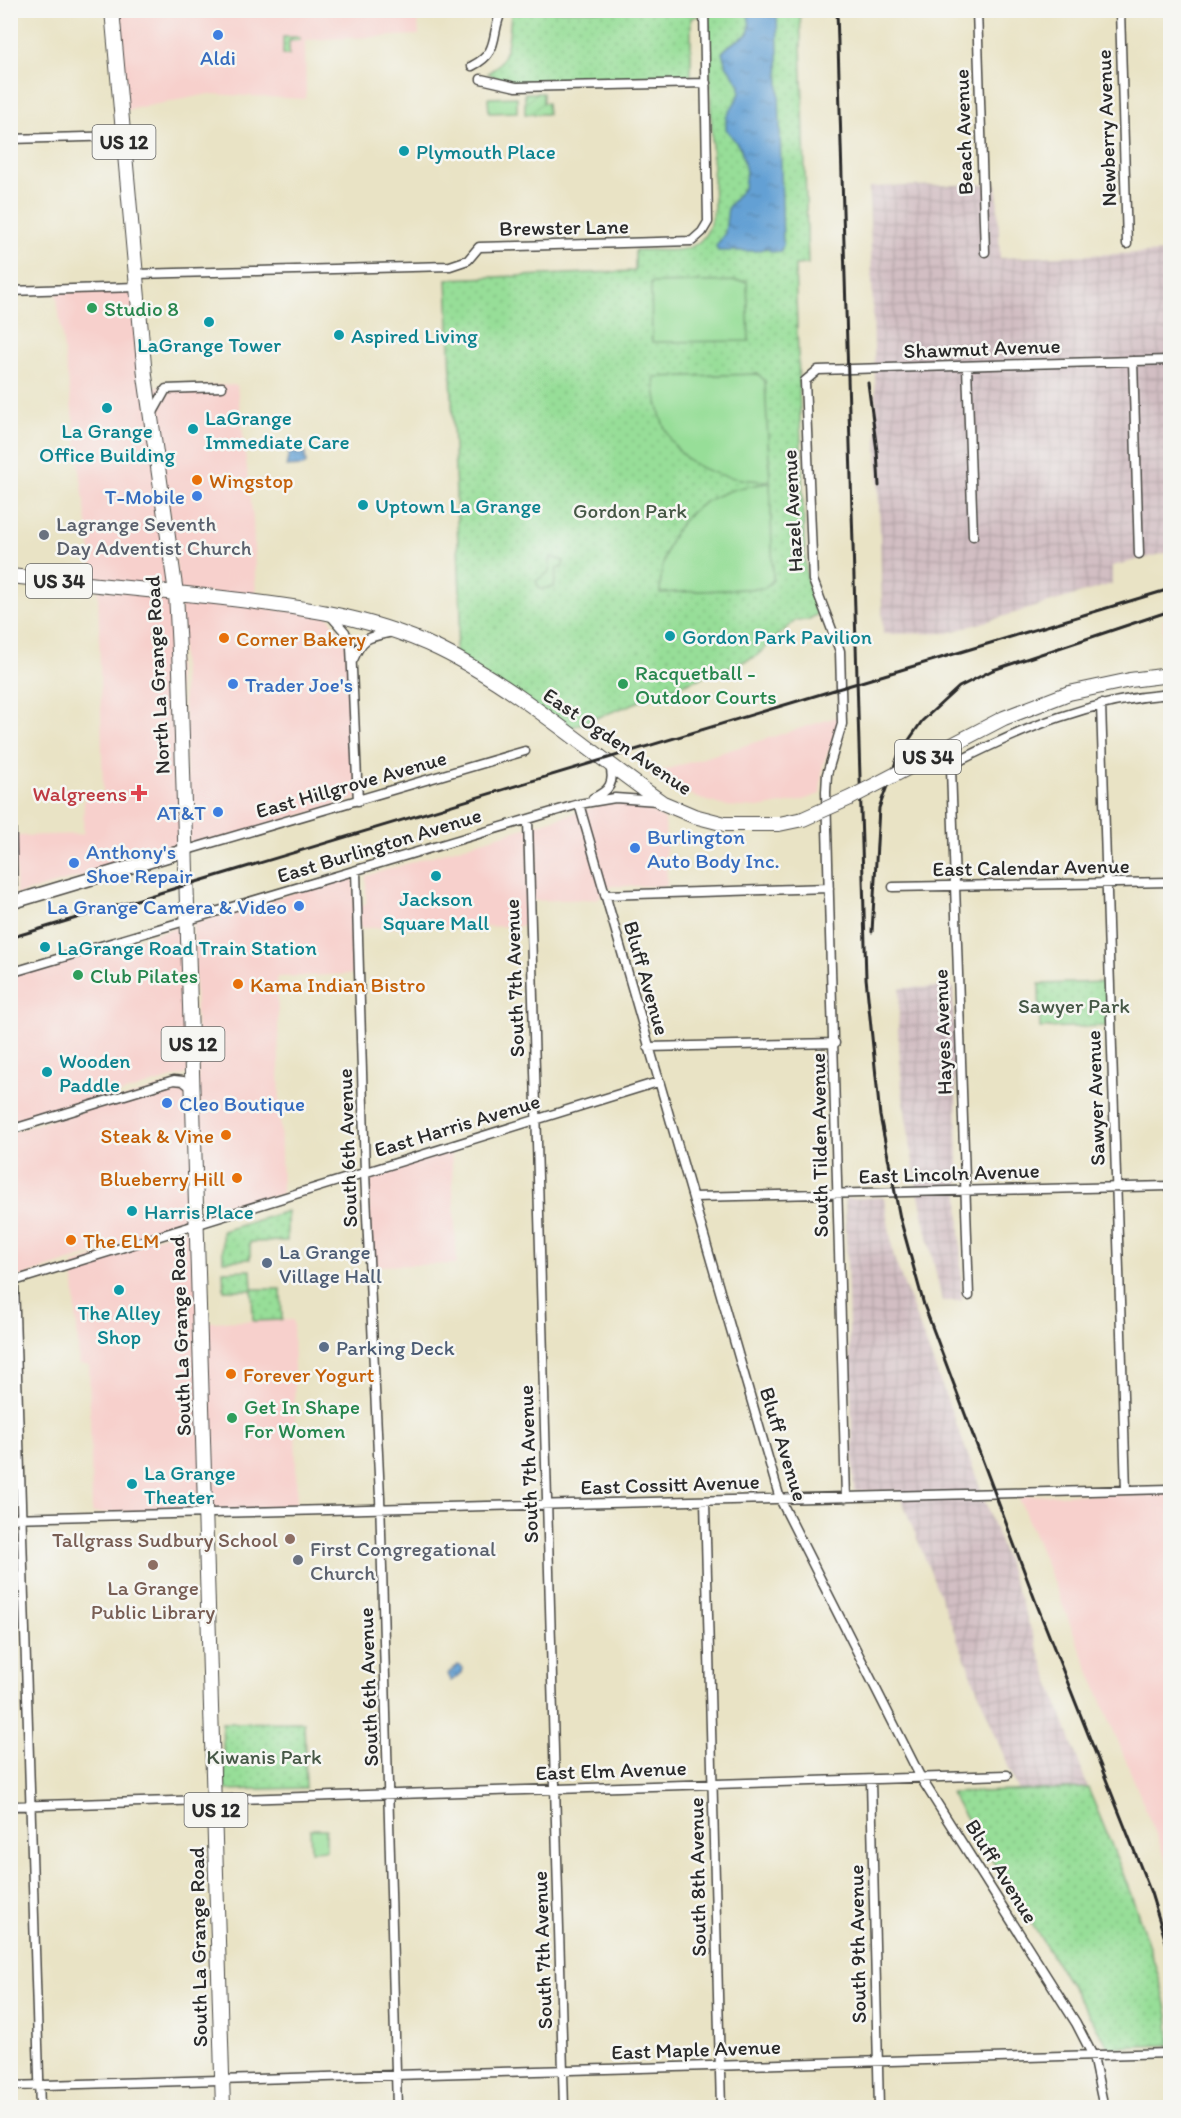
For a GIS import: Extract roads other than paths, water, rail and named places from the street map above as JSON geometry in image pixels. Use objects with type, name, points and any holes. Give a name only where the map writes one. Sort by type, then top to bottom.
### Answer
[{"type":"main road","name":"US 12","points":[[112,10],[145,376],[152,421]]},
{"type":"main road","name":"North La Grange Road","points":[[152,421],[176,593],[187,850]]},
{"type":"main road","name":"US 34","points":[[10,576],[176,593]]},
{"type":"main road","name":"East Ogden Avenue","points":[[176,593],[326,612],[396,632],[439,649],[471,666],[524,702],[663,802],[694,816],[725,824],[779,824],[802,819],[1034,705],[1102,685],[1170,675]]},
{"type":"main road","name":"South La Grange Road","points":[[187,850],[216,1800],[223,2108]]},
{"type":"street","points":[[472,66],[486,57],[491,50],[502,10]]},
{"type":"street","name":"Brewster Lane","points":[[10,291],[136,280],[450,266],[468,260],[479,247],[692,241],[702,232],[708,222],[704,10]]},
{"type":"street","name":"Beach Avenue","points":[[977,10],[985,252]]},
{"type":"street","name":"Newberry Avenue","points":[[1120,10],[1127,244]]},
{"type":"street","points":[[481,79],[516,87],[706,83]]},
{"type":"street","points":[[10,139],[123,136]]},
{"type":"street","name":"Shawmut Avenue","points":[[805,387],[808,377],[818,370],[1170,360]]},
{"type":"street","points":[[1133,361],[1139,554]]},
{"type":"street","points":[[966,367],[973,536]]},
{"type":"street","points":[[152,421],[166,389],[222,387]]},
{"type":"street","name":"Hazel Avenue","points":[[805,387],[813,580],[838,643],[842,701],[841,732],[827,774],[826,792]]},
{"type":"street","points":[[326,612],[346,633],[353,660],[358,801]]},
{"type":"street","points":[[353,660],[362,642],[367,638],[396,632]]},
{"type":"street","points":[[1101,704],[1170,694]]},
{"type":"street","name":"Hayes Avenue","points":[[969,1296],[951,768],[955,763],[1018,732],[1101,704]]},
{"type":"street","name":"Sawyer Avenue","points":[[1101,704],[1126,1490]]},
{"type":"street","points":[[10,748],[12,903],[187,850]]},
{"type":"street","name":"East Hillgrove Avenue","points":[[187,850],[525,751]]},
{"type":"street","name":"East Burlington Avenue","points":[[10,973],[579,804],[603,794],[610,787],[613,777],[610,766]]},
{"type":"street","name":"South Tilden Avenue","points":[[826,792],[835,1043],[846,1498]]},
{"type":"street","name":"East Burlington Avenue","points":[[579,804],[615,798],[663,802]]},
{"type":"street","name":"Bluff Avenue","points":[[579,804],[780,1499],[921,1778],[1076,2023],[1093,2056],[1104,2108]]},
{"type":"street","name":"South 7th Avenue","points":[[528,820],[564,2108]]},
{"type":"street","name":"South 6th Avenue","points":[[356,871],[365,1172],[381,1510],[397,2108]]},
{"type":"street","name":"East Calendar Avenue","points":[[893,887],[1170,882]]},
{"type":"street","points":[[605,895],[829,888]]},
{"type":"street","points":[[648,1047],[835,1043]]},
{"type":"street","points":[[10,1130],[174,1080],[183,1081],[194,1091]]},
{"type":"street","name":"East Harris Avenue","points":[[12,1281],[658,1082]]},
{"type":"street","name":"East Lincoln Avenue","points":[[693,1197],[1170,1185]]},
{"type":"street","points":[[12,1281],[40,2108]]},
{"type":"street","name":"East Cossitt Avenue","points":[[10,1518],[1170,1489]]},
{"type":"street","name":"South 8th Avenue","points":[[705,1501],[721,2108]]},
{"type":"street","name":"East Elm Avenue","points":[[10,1806],[1007,1775]]},
{"type":"street","name":"South 9th Avenue","points":[[872,1780],[879,2108]]},
{"type":"street","name":"East Maple Avenue","points":[[10,2086],[1170,2053]]},
{"type":"water","points":[[747,11],[777,11],[783,245],[781,251],[772,252],[766,248],[756,251],[718,251],[716,246],[725,233],[728,207],[744,188],[746,172],[741,149],[726,129],[726,118],[740,93],[740,85],[726,65],[722,53],[747,34],[749,22]]},
{"type":"water","points":[[289,453],[305,453],[306,463],[303,466],[286,467]]},
{"type":"water","points":[[458,1665],[463,1668],[462,1673],[451,1681],[448,1674]]},
{"type":"railway","points":[[837,10],[866,978],[880,1116],[900,1218],[924,1305],[1035,1600],[1151,1893],[1170,1955]]},
{"type":"railway","points":[[868,383],[879,486]]},
{"type":"railway","points":[[10,938],[1170,589]]},
{"type":"railway","points":[[872,932],[879,808],[898,756],[922,721],[959,687],[993,670],[1170,611]]},
{"type":"place","name":"Aldi","points":[[218,35]]},
{"type":"place","name":"Plymouth Place","points":[[404,151]]},
{"type":"place","name":"Studio 8","points":[[92,308]]},
{"type":"place","name":"LaGrange Tower","points":[[209,322]]},
{"type":"place","name":"Aspired Living","points":[[339,335]]},
{"type":"place","name":"La Grange Office Building","points":[[107,408]]},
{"type":"place","name":"LaGrange Immediate Care","points":[[193,429]]},
{"type":"place","name":"Wingstop","points":[[197,480]]},
{"type":"place","name":"T-Mobile","points":[[197,496]]},
{"type":"place","name":"Uptown La Grange","points":[[363,505]]},
{"type":"place","name":"Lagrange Seventh Day Adventist Church","points":[[44,535]]},
{"type":"place","name":"Gordon Park Pavilion","points":[[670,636]]},
{"type":"place","name":"Corner Bakery","points":[[224,638]]},
{"type":"place","name":"Trader Joe's","points":[[233,684]]},
{"type":"place","name":"Racquetball - Outdoor Courts","points":[[623,684]]},
{"type":"place","name":"Walgreens","points":[[139,793]]},
{"type":"place","name":"AT&T","points":[[218,812]]},
{"type":"place","name":"Burlington Auto Body Inc.","points":[[635,848]]},
{"type":"place","name":"Anthony's Shoe Repair","points":[[74,863]]},
{"type":"place","name":"Jackson Square Mall","points":[[436,876]]},
{"type":"place","name":"La Grange Camera & Video","points":[[299,906]]},
{"type":"place","name":"LaGrange Road Train Station","points":[[45,947]]},
{"type":"place","name":"Club Pilates","points":[[78,975]]},
{"type":"place","name":"Kama Indian Bistro","points":[[238,984]]},
{"type":"place","name":"Wooden Paddle","points":[[47,1072]]},
{"type":"place","name":"Cleo Boutique","points":[[167,1103]]},
{"type":"place","name":"Steak & Vine","points":[[226,1135]]},
{"type":"place","name":"Blueberry Hill","points":[[237,1178]]},
{"type":"place","name":"Harris Place","points":[[132,1211]]},
{"type":"place","name":"The ELM","points":[[71,1240]]},
{"type":"place","name":"La Grange Village Hall","points":[[267,1263]]},
{"type":"place","name":"The Alley Shop","points":[[119,1290]]},
{"type":"place","name":"Parking Deck","points":[[324,1347]]},
{"type":"place","name":"Forever Yogurt","points":[[231,1374]]},
{"type":"place","name":"Get In Shape For Women","points":[[232,1418]]},
{"type":"place","name":"La Grange Theater","points":[[132,1484]]},
{"type":"place","name":"Tallgrass Sudbury School","points":[[290,1539]]},
{"type":"place","name":"First Congregational Church","points":[[298,1560]]},
{"type":"place","name":"La Grange Public Library","points":[[153,1565]]},
{"type":"park label","name":"Gordon Park","points":[[630,510]]},
{"type":"park label","name":"Sawyer Park","points":[[1074,1005]]},
{"type":"park label","name":"Kiwanis Park","points":[[264,1756]]}]
